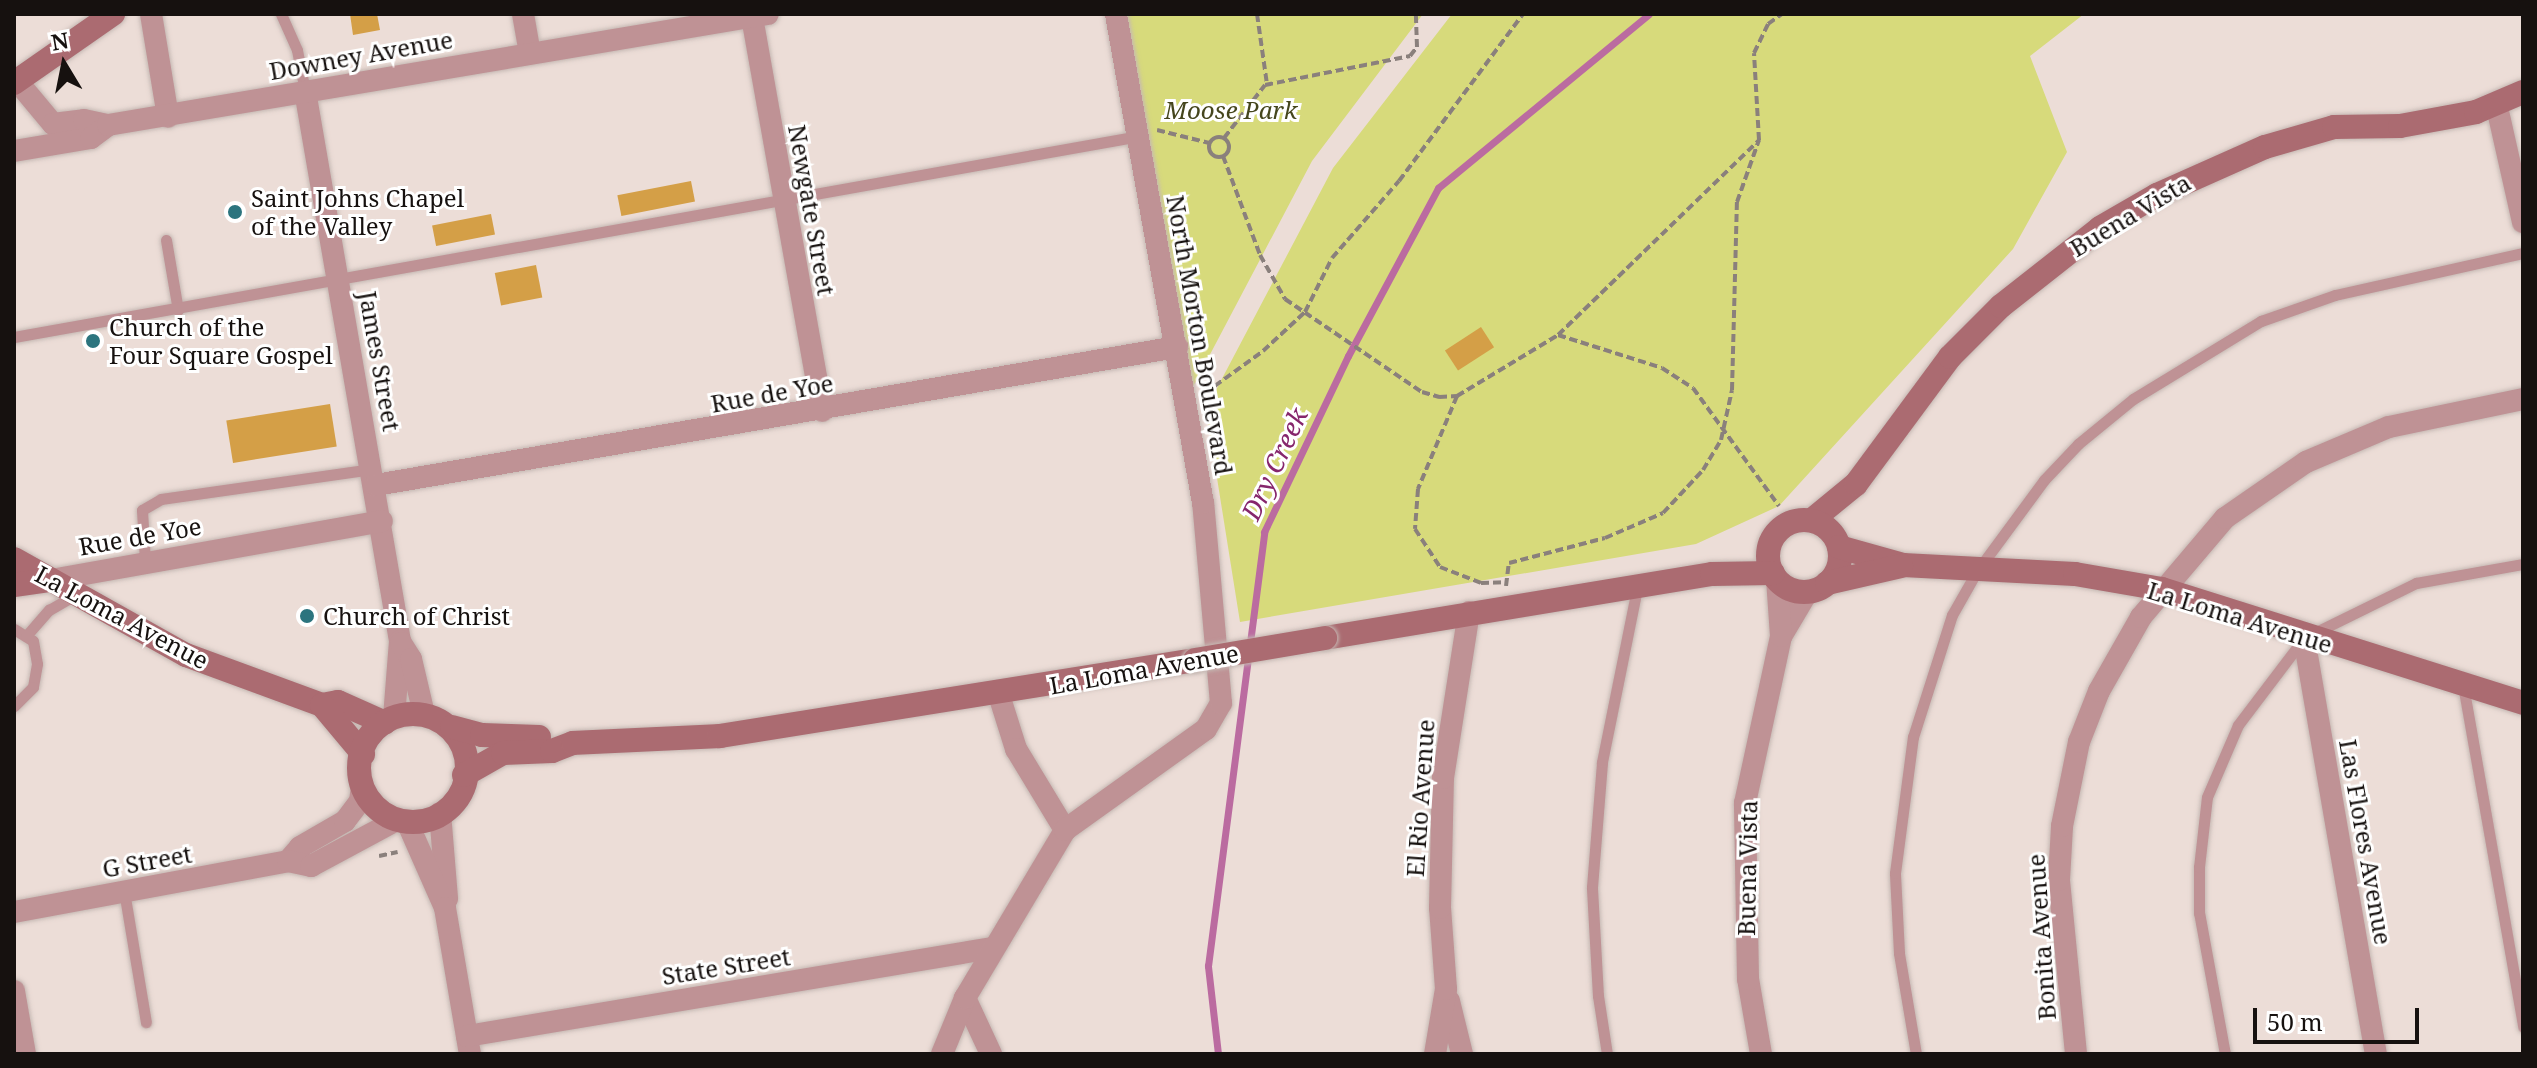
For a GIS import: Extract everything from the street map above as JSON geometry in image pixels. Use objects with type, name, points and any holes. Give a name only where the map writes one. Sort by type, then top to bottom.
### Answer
[{"type":"main road","points":[[16,82],[113,14]]},
{"type":"main road","name":"Buena Vista","points":[[1812,520],[1856,484],[1914,401],[2001,306],[2100,228],[2157,195],[2265,147],[2334,127],[2400,126],[2497,107],[2523,92]]},
{"type":"main road","name":"Buena Vista","points":[[1838,544],[1856,484]]},
{"type":"main road","points":[[1812,520],[1838,544],[1839,564],[1818,587],[1793,590],[1775,576],[1768,551],[1772,540],[1789,523],[1812,520]]},
{"type":"main road","name":"La Loma Avenue","points":[[1712,574],[1772,540]]},
{"type":"main road","name":"La Loma Avenue","points":[[1838,544],[1903,565],[2075,574],[2162,589],[2304,638],[2523,703]]},
{"type":"main road","name":"La Loma Avenue","points":[[14,559],[186,655],[322,705],[363,754]]},
{"type":"main road","name":"La Loma Avenue","points":[[1818,587],[1903,565]]},
{"type":"main road","name":"La Loma Avenue","points":[[452,727],[573,743],[720,736],[999,695],[1638,584],[1712,574],[1775,576]]},
{"type":"main road","points":[[14,585],[51,580]]},
{"type":"main road","name":"La Loma Avenue","points":[[322,705],[338,702],[390,720]]},
{"type":"main road","points":[[424,714],[452,727],[466,749],[464,775],[440,813],[401,822],[380,814],[362,787],[363,754],[390,720],[424,714]]},
{"type":"main road","name":"La Loma Avenue","points":[[464,775],[503,753],[552,751],[573,743]]},
{"type":"street","points":[[151,14],[168,117]]},
{"type":"street","points":[[523,14],[530,52]]},
{"type":"street","name":"North Morton Boulevard","points":[[942,1054],[965,998],[992,948],[1065,830],[1206,729],[1221,703],[1203,503],[1116,14]]},
{"type":"street","name":"Downey Avenue","points":[[14,151],[91,138],[108,125],[530,52],[760,16]]},
{"type":"street","name":"Newgate Street","points":[[760,16],[784,203],[822,411]]},
{"type":"street","points":[[16,82],[53,124],[84,120],[108,125]]},
{"type":"street","name":"James Street","points":[[305,91],[382,521],[400,641],[390,720]]},
{"type":"street","points":[[2497,107],[2523,222]]},
{"type":"street","name":"Rue de Yoe","points":[[374,477],[822,411],[1177,347]]},
{"type":"street","name":"Bonita Avenue","points":[[2076,1054],[2059,880],[2069,779],[2099,691],[2162,589],[2225,518],[2306,462],[2389,427],[2523,399]]},
{"type":"street","name":"Rue de Yoe","points":[[51,580],[382,521]]},
{"type":"street","name":"Buena Vista","points":[[1761,1054],[1748,979],[1745,803],[1781,636],[1775,576]]},
{"type":"street","name":"Buena Vista","points":[[1781,636],[1818,587]]},
{"type":"street","name":"El Rio Avenue","points":[[1462,1054],[1446,989],[1440,908],[1443,778],[1469,612]]},
{"type":"street","name":"Las Flores Avenue","points":[[2304,638],[2376,1054]]},
{"type":"street","name":"James Street","points":[[400,641],[411,659],[424,714]]},
{"type":"street","points":[[999,695],[1016,749],[1065,830]]},
{"type":"street","name":"G Street","points":[[288,861],[300,847],[345,821],[360,801],[362,787]]},
{"type":"street","points":[[440,813],[449,887],[445,908]]},
{"type":"street","points":[[401,822],[445,908],[469,1045]]},
{"type":"street","name":"G Street","points":[[14,912],[288,861],[311,866],[401,822]]},
{"type":"street","name":"State Street","points":[[469,1045],[992,948]]},
{"type":"street","name":"El Rio Avenue","points":[[1435,1054],[1446,989]]},
{"type":"street","points":[[14,991],[21,1046]]},
{"type":"street","points":[[965,998],[991,1054]]},
{"type":"lane","points":[[281,14],[289,42],[297,50],[305,91]]},
{"type":"lane","points":[[14,337],[784,203],[1137,129]]},
{"type":"lane","points":[[166,240],[178,310]]},
{"type":"lane","points":[[1916,1054],[1899,953],[1895,873],[1901,800],[1913,737],[1952,615],[1977,571],[2078,444],[2200,354],[2261,321],[2335,295],[2523,253]]},
{"type":"lane","points":[[145,561],[142,510],[161,499],[374,477]]},
{"type":"lane","points":[[2225,1054],[2199,913],[2207,797],[2238,725],[2304,638],[2416,583],[2523,564]]},
{"type":"lane","points":[[1607,1054],[1598,996],[1593,871],[1602,762],[1638,584]]},
{"type":"lane","points":[[26,636],[49,610],[75,595]]},
{"type":"lane","points":[[14,629],[33,641],[37,664],[33,687],[14,706]]},
{"type":"lane","points":[[2463,685],[2523,1027]]},
{"type":"lane","points":[[124,891],[146,1022]]},
{"type":"path","points":[[1257,14],[1267,84]]},
{"type":"path","points":[[1137,129],[1209,143],[1224,138],[1246,103],[1267,84],[1410,56],[1417,47],[1416,14]]},
{"type":"path","points":[[1187,406],[1263,351],[1305,312],[1332,258],[1399,181],[1523,14]]},
{"type":"path","points":[[1759,140],[1558,335],[1457,396],[1418,489],[1415,529],[1440,567],[1481,583],[1505,584],[1509,563],[1605,538],[1663,513],[1703,470],[1726,429],[1732,390],[1737,202],[1759,140],[1754,53],[1768,24],[1782,14]]},
{"type":"path","points":[[1223,156],[1229,147],[1224,138]]},
{"type":"path","points":[[1209,143],[1212,154],[1223,156]]},
{"type":"path","points":[[1223,156],[1260,255],[1285,299],[1422,392],[1457,396]]},
{"type":"path","points":[[1558,335],[1662,368],[1693,388],[1726,429],[1779,506]]},
{"type":"path","points":[[373,855],[405,850]]},
{"type":"green space","name":"Moose Park","points":[[1116,14],[1423,14],[1312,161],[1186,400]]},
{"type":"green space","points":[[1452,14],[2084,14],[2030,56],[2067,152],[2013,249],[1779,506],[1696,544],[1240,622],[1206,409],[1333,168]]},
{"type":"building","points":[[350,14],[377,14],[380,30],[353,35]]},
{"type":"building","points":[[691,181],[695,202],[621,216],[617,195]]},
{"type":"building","points":[[491,214],[495,235],[436,246],[432,225]]},
{"type":"building","points":[[536,265],[542,297],[501,305],[495,273]]},
{"type":"building","points":[[1481,327],[1494,347],[1458,371],[1445,350]]},
{"type":"building","points":[[330,404],[337,446],[233,463],[226,420]]},
{"type":"waterway","name":"Dry Creek","points":[[1218,1054],[1208,966],[1264,532],[1348,356],[1438,188],[1649,14]]},
{"type":"place","name":"Saint Johns Chapel of the Valley","points":[[235,212]]},
{"type":"place","name":"Church of the Four Square Gospel","points":[[93,341]]},
{"type":"place","name":"Church of Christ","points":[[307,616]]}]
